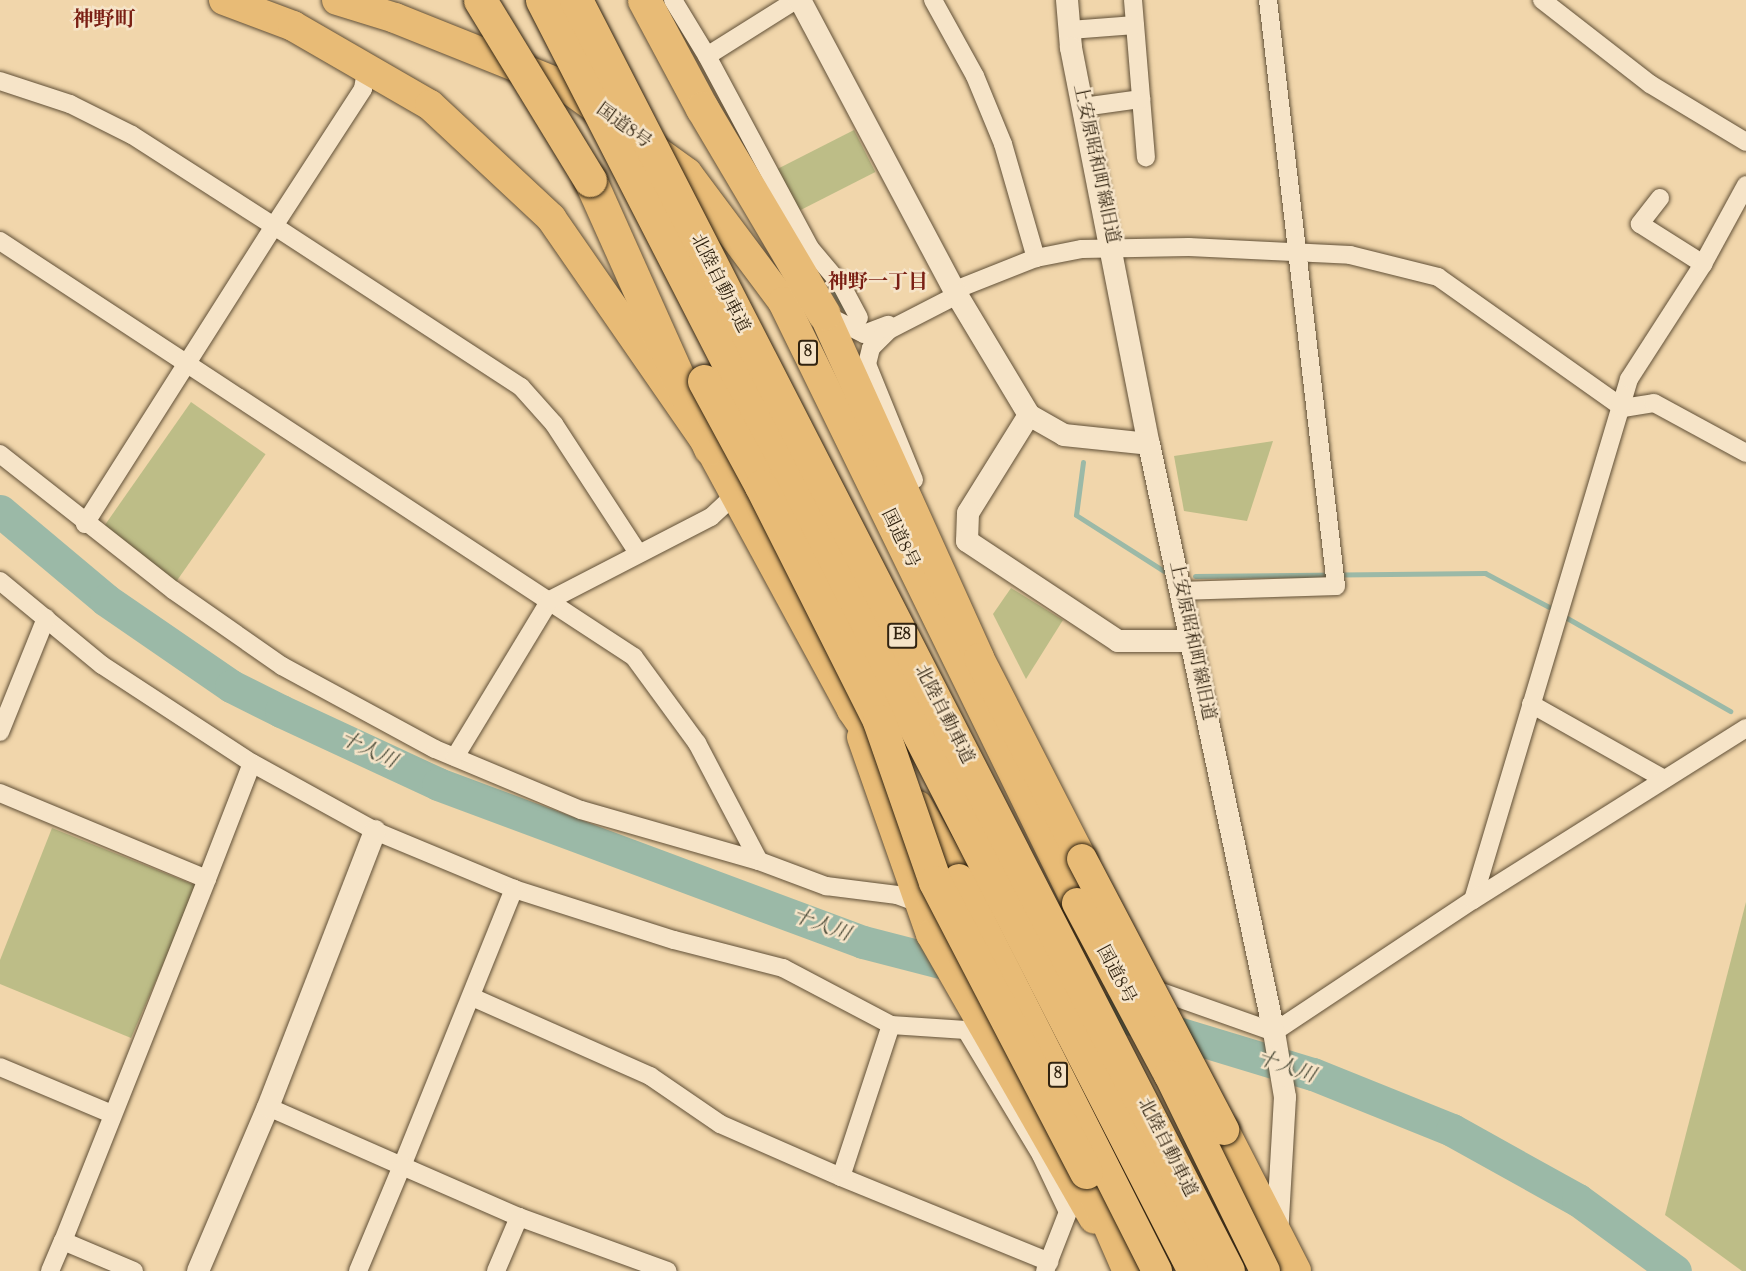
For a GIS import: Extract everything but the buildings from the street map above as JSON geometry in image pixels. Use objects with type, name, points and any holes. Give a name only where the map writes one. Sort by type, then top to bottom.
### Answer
[{"type":"highway","name":"8","points":[[224,0],[293,26],[367,66],[430,105],[551,218],[710,448],[852,710],[921,810],[959,879],[1157,1271]]},
{"type":"highway","name":"国道8号","points":[[337,0],[395,18],[565,86],[687,173],[783,302],[1077,903],[1169,1075],[1265,1271]]},
{"type":"highway","points":[[480,0],[636,254],[761,486],[879,721],[935,882],[1086,1172],[1129,1271]]},
{"type":"highway","name":"北陸自動車道","points":[[542,0],[1194,1271]]},
{"type":"highway","name":"北陸自動車道","points":[[576,0],[1228,1271]]},
{"type":"highway","points":[[644,0],[702,108],[824,314],[905,499],[958,608],[979,658],[1296,1271]]},
{"type":"highway","points":[[590,180],[710,448]]},
{"type":"highway","points":[[783,302],[805,328],[905,499]]},
{"type":"highway","name":"8","points":[[852,710],[931,934],[963,993],[973,1027],[1124,1271]]},
{"type":"street","points":[[673,0],[706,56],[810,248],[842,286],[859,318]]},
{"type":"street","points":[[706,56],[798,0],[955,290],[1029,415],[1064,435],[1149,444]]},
{"type":"street","points":[[933,0],[975,76],[995,125],[1036,258]]},
{"type":"street","name":"上安原昭和町線旧道","points":[[1067,0],[1083,107],[1149,444],[1274,1032],[1285,1097],[1277,1234]]},
{"type":"street","points":[[1133,0],[1146,157]]},
{"type":"street","points":[[1180,591],[1336,586],[1268,0]]},
{"type":"street","points":[[1542,0],[1650,84],[1746,142]]},
{"type":"street","points":[[1070,30],[1135,25]]},
{"type":"street","points":[[85,524],[363,89],[367,66]]},
{"type":"street","points":[[0,81],[70,104],[132,135],[521,387],[554,424],[638,552]]},
{"type":"street","points":[[1083,107],[1141,99]]},
{"type":"street","points":[[1473,900],[1623,408],[1629,379],[1703,264],[1746,185]]},
{"type":"street","points":[[1660,198],[1640,224],[1703,264]]},
{"type":"street","points":[[0,241],[634,657],[697,743],[759,861]]},
{"type":"street","points":[[824,314],[852,331],[876,332],[955,290],[1036,258],[1112,247],[1350,255],[1438,277],[1623,408],[1654,402],[1746,453]]},
{"type":"street","points":[[955,290],[889,330],[872,348],[867,364],[932,525],[958,608]]},
{"type":"street","points":[[1029,415],[968,513],[967,541],[1118,641],[1191,641]]},
{"type":"street","points":[[0,454],[85,524],[282,666],[455,757],[581,810],[759,861],[826,886],[897,895],[1274,1032],[1473,900],[1746,728]]},
{"type":"street","points":[[455,757],[550,600],[638,552],[711,517],[735,495]]},
{"type":"street","points":[[0,580],[102,665],[252,763],[375,831],[514,889],[674,940],[783,968],[891,1025],[973,1027],[1041,1155],[1068,1212],[1047,1266],[720,1124],[650,1076],[472,997]]},
{"type":"street","points":[[0,732],[46,618]]},
{"type":"street","points":[[1531,705],[1664,779]]},
{"type":"street","points":[[50,1271],[252,763]]},
{"type":"street","points":[[0,794],[207,879]]},
{"type":"street","points":[[198,1271],[268,1107],[375,831]]},
{"type":"street","points":[[358,1271],[472,997],[514,889]]},
{"type":"street","points":[[841,1177],[891,1025]]},
{"type":"street","points":[[0,1066],[112,1114]]},
{"type":"street","points":[[268,1107],[519,1217],[667,1271]]},
{"type":"street","points":[[496,1271],[519,1217]]},
{"type":"street","points":[[1243,1271],[1277,1234]]},
{"type":"street","points":[[63,1241],[134,1271]]},
{"type":"green space","points":[[854,130],[875,172],[799,211],[777,169]]},
{"type":"green space","points":[[191,402],[266,454],[175,584],[100,531]]},
{"type":"green space","points":[[1273,441],[1247,521],[1184,511],[1174,456]]},
{"type":"green space","points":[[1011,588],[1063,620],[1026,679],[993,614]]},
{"type":"green space","points":[[52,828],[197,886],[131,1038],[0,984],[0,960]]},
{"type":"green space","points":[[1746,902],[1746,1271],[1742,1271],[1665,1215]]},
{"type":"waterway","points":[[828,282],[844,309]]},
{"type":"waterway","points":[[1083,462],[1076,515],[1164,571]]},
{"type":"waterway","name":"十人川","points":[[0,511],[106,600],[231,686],[281,711],[438,784],[863,942],[971,970]]},
{"type":"waterway","points":[[1195,576],[1485,573],[1549,607]]},
{"type":"waterway","points":[[1567,618],[1730,711]]},
{"type":"waterway","name":"十人川","points":[[1072,1001],[1313,1074],[1452,1130],[1578,1200],[1675,1271]]},
{"type":"district","name":"神野町","points":[[104,21]]},
{"type":"district","name":"神野一丁目","points":[[878,283]]}]
